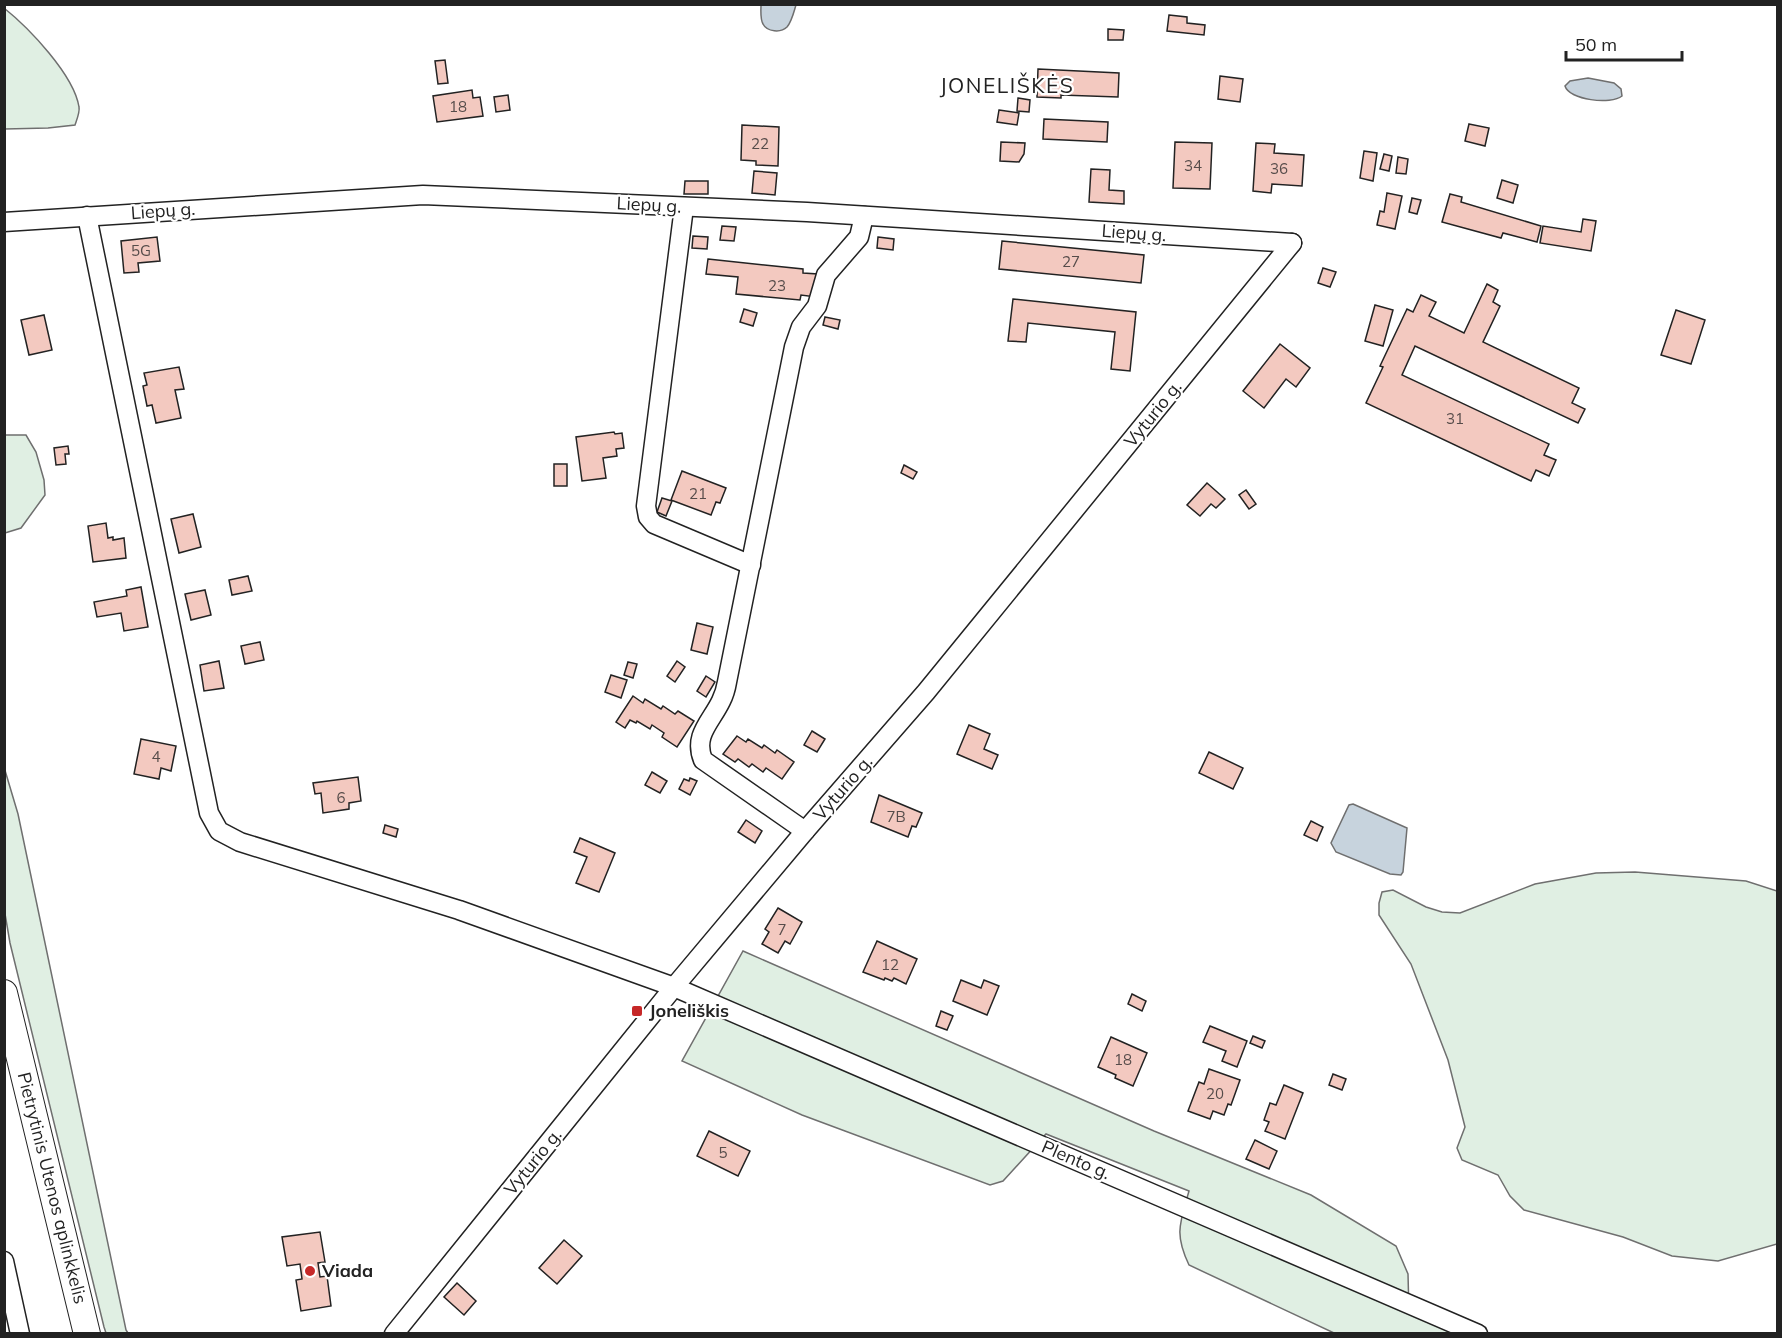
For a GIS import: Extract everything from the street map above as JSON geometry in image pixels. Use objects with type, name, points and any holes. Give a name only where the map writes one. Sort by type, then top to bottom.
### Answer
[{"type":"highway","name":"Pietrytinis Utenos aplinkkelis","points":[[4,993],[86,1327]]},
{"type":"street","name":"Liepų g.","points":[[4,222],[423,195],[864,216],[1292,243]]},
{"type":"street","points":[[684,207],[646,506],[648,517],[654,524],[751,564]]},
{"type":"street","name":"Plento g.","points":[[87,216],[209,813],[219,831],[240,842],[459,910],[674,987],[1478,1334]]},
{"type":"street","points":[[805,831],[703,760],[699,750],[700,738],[723,699],[794,347],[801,327],[817,306],[826,275],[859,237],[864,216]]},
{"type":"street","name":"Vyturio g.","points":[[394,1334],[674,987],[926,692],[1292,243]]},
{"type":"street","points":[[4,1261],[20,1334]]},
{"type":"green space","points":[[4,8],[26,27],[69,81],[79,107],[75,125],[5,129]]},
{"type":"green space","points":[[4,435],[26,435],[36,452],[44,480],[45,495],[21,528],[5,533]]},
{"type":"green space","points":[[4,767],[18,814],[128,1333],[106,1333],[104,1327],[10,943],[4,908]]},
{"type":"green space","points":[[1635,872],[1746,881],[1777,891],[1777,1244],[1718,1261],[1672,1256],[1623,1237],[1524,1210],[1510,1196],[1498,1175],[1462,1160],[1457,1148],[1465,1127],[1448,1060],[1411,964],[1379,915],[1382,892],[1393,890],[1426,907],[1442,912],[1460,913],[1535,884],[1596,873]]},
{"type":"green space","points":[[743,951],[1154,1131],[1311,1195],[1396,1246],[1408,1274],[1409,1313],[1455,1333],[1334,1333],[1189,1265],[1181,1245],[1180,1228],[1189,1191],[1046,1134],[1003,1181],[990,1185],[802,1115],[682,1061]]},
{"type":"shaded area","points":[[761,4],[796,5],[789,25],[778,31],[768,29],[763,24]]},
{"type":"shaded area","points":[[1588,78],[1614,83],[1621,89],[1622,96],[1617,99],[1591,100],[1574,95],[1565,86],[1570,81]]},
{"type":"shaded area","points":[[1353,804],[1407,828],[1401,875],[1390,874],[1336,852],[1331,843],[1349,805]]},
{"type":"building","points":[[1169,15],[1187,17],[1187,23],[1205,25],[1204,35],[1167,31]]},
{"type":"building","points":[[1108,29],[1124,30],[1123,40],[1108,40]]},
{"type":"building","points":[[445,60],[448,83],[438,84],[435,61]]},
{"type":"building","points":[[1038,69],[1119,73],[1118,97],[1061,95],[1061,98],[1037,97]]},
{"type":"building","points":[[1220,76],[1243,79],[1240,102],[1218,99]]},
{"type":"building","points":[[472,90],[473,98],[480,97],[483,116],[437,122],[433,96]]},
{"type":"building","points":[[508,95],[510,110],[496,112],[494,97]]},
{"type":"building","points":[[1018,98],[1030,100],[1029,112],[1017,111]]},
{"type":"building","points":[[999,110],[1019,113],[1017,125],[997,122]]},
{"type":"building","points":[[1044,119],[1108,122],[1107,142],[1043,139]]},
{"type":"building","points":[[1469,124],[1489,128],[1485,146],[1465,141]]},
{"type":"building","points":[[742,125],[779,127],[778,166],[756,165],[756,161],[741,160]]},
{"type":"building","points":[[1001,142],[1025,143],[1024,154],[1019,162],[1000,161]]},
{"type":"building","points":[[1175,142],[1212,143],[1210,189],[1173,188]]},
{"type":"building","points":[[1256,143],[1275,144],[1274,153],[1304,155],[1302,186],[1272,184],[1271,193],[1253,191]]},
{"type":"building","points":[[1364,151],[1377,153],[1373,181],[1360,178]]},
{"type":"building","points":[[1384,154],[1392,156],[1389,171],[1380,169]]},
{"type":"building","points":[[1398,157],[1408,159],[1406,174],[1396,173]]},
{"type":"building","points":[[1091,169],[1110,170],[1109,190],[1124,191],[1124,204],[1089,202]]},
{"type":"building","points":[[754,171],[777,173],[775,195],[752,193]]},
{"type":"building","points":[[1502,180],[1518,185],[1513,203],[1497,198]]},
{"type":"building","points":[[685,181],[708,181],[708,194],[684,194]]},
{"type":"building","points":[[1387,193],[1402,196],[1395,229],[1377,225],[1380,211],[1384,212]]},
{"type":"building","points":[[1450,194],[1462,197],[1461,202],[1541,226],[1537,242],[1503,233],[1501,238],[1442,222]]},
{"type":"building","points":[[1412,198],[1421,200],[1417,214],[1409,212]]},
{"type":"building","points":[[1583,219],[1596,221],[1591,251],[1540,243],[1543,226],[1581,232]]},
{"type":"building","points":[[722,226],[736,227],[734,241],[720,240]]},
{"type":"building","points":[[693,236],[708,237],[707,249],[692,248]]},
{"type":"building","points":[[157,237],[160,261],[138,263],[139,272],[124,273],[121,241]]},
{"type":"building","points":[[878,237],[894,239],[893,250],[877,248]]},
{"type":"building","points":[[1002,241],[1144,255],[1141,283],[999,269]]},
{"type":"building","points":[[708,259],[803,269],[803,273],[818,274],[816,297],[801,295],[800,300],[736,294],[738,277],[706,274]]},
{"type":"building","points":[[1323,268],[1336,272],[1330,287],[1318,283]]},
{"type":"building","points":[[1487,284],[1498,290],[1493,302],[1500,306],[1483,342],[1579,388],[1572,403],[1585,409],[1578,423],[1415,346],[1402,375],[1549,444],[1544,455],[1556,460],[1549,476],[1536,470],[1531,481],[1366,403],[1383,367],[1380,366],[1407,309],[1413,312],[1421,295],[1436,302],[1429,316],[1464,333]]},
{"type":"building","points":[[1013,299],[1136,312],[1130,371],[1111,369],[1115,332],[1028,323],[1026,342],[1008,341]]},
{"type":"building","points":[[1375,305],[1393,310],[1383,346],[1365,341]]},
{"type":"building","points":[[744,309],[757,313],[753,326],[740,322]]},
{"type":"building","points":[[1676,310],[1705,320],[1691,364],[1661,355]]},
{"type":"building","points":[[44,315],[52,350],[29,355],[21,320]]},
{"type":"building","points":[[825,317],[840,320],[838,329],[823,325]]},
{"type":"building","points":[[1280,344],[1310,368],[1296,387],[1286,379],[1264,408],[1243,391]]},
{"type":"building","points":[[179,367],[184,389],[175,390],[181,418],[156,423],[152,405],[147,406],[143,386],[147,385],[144,373]]},
{"type":"building","points":[[614,432],[615,434],[622,433],[624,448],[616,449],[617,456],[603,458],[606,478],[582,481],[576,437]]},
{"type":"building","points":[[68,446],[69,454],[65,454],[66,464],[56,465],[54,448]]},
{"type":"building","points":[[554,464],[567,464],[567,486],[554,486]]},
{"type":"building","points":[[904,465],[917,472],[913,479],[901,473]]},
{"type":"building","points":[[682,471],[726,488],[720,503],[716,502],[711,515],[671,500]]},
{"type":"building","points":[[1207,483],[1225,499],[1216,508],[1211,504],[1200,516],[1187,505]]},
{"type":"building","points":[[1246,490],[1256,504],[1249,509],[1239,495]]},
{"type":"building","points":[[662,498],[672,501],[666,516],[657,512]]},
{"type":"building","points":[[193,514],[201,547],[179,553],[171,519]]},
{"type":"building","points":[[106,523],[108,538],[113,537],[113,540],[124,538],[126,558],[93,562],[88,526]]},
{"type":"building","points":[[248,576],[252,591],[232,595],[229,580]]},
{"type":"building","points":[[141,587],[148,627],[124,631],[121,613],[97,617],[94,602],[127,596],[126,590]]},
{"type":"building","points":[[205,590],[211,615],[191,620],[185,594]]},
{"type":"building","points":[[697,623],[713,627],[707,654],[691,650]]},
{"type":"building","points":[[260,642],[264,660],[245,664],[241,646]]},
{"type":"building","points":[[219,661],[224,688],[204,691],[200,665]]},
{"type":"building","points":[[677,661],[685,667],[675,682],[667,676]]},
{"type":"building","points":[[628,662],[637,664],[633,678],[624,675]]},
{"type":"building","points":[[611,675],[627,680],[621,698],[605,692]]},
{"type":"building","points":[[706,676],[715,682],[706,697],[697,691]]},
{"type":"building","points":[[633,696],[643,703],[645,699],[661,709],[663,706],[675,714],[678,711],[694,721],[677,747],[662,737],[664,733],[652,725],[650,729],[637,721],[636,723],[630,720],[625,728],[616,722]]},
{"type":"building","points":[[969,725],[990,734],[984,749],[998,755],[992,769],[957,754]]},
{"type":"building","points":[[812,731],[825,739],[817,752],[804,745]]},
{"type":"building","points":[[737,736],[746,742],[748,739],[762,748],[764,745],[775,753],[777,750],[794,762],[782,779],[766,768],[763,772],[752,764],[749,767],[738,759],[735,762],[723,754]]},
{"type":"building","points":[[141,739],[176,746],[171,771],[161,768],[159,779],[134,774]]},
{"type":"building","points":[[1209,752],[1243,768],[1233,789],[1199,773]]},
{"type":"building","points":[[652,772],[667,781],[660,793],[645,785]]},
{"type":"building","points":[[358,777],[361,801],[349,803],[349,809],[323,813],[321,793],[315,794],[313,783]]},
{"type":"building","points":[[690,778],[697,781],[690,795],[679,789],[684,779],[689,781]]},
{"type":"building","points":[[879,795],[922,813],[916,827],[912,826],[908,837],[871,822]]},
{"type":"building","points":[[746,820],[762,831],[755,843],[738,832]]},
{"type":"building","points":[[1311,821],[1323,827],[1317,841],[1304,835]]},
{"type":"building","points":[[385,825],[398,829],[396,837],[383,833]]},
{"type":"building","points":[[580,838],[615,853],[599,892],[576,883],[587,857],[574,852]]},
{"type":"building","points":[[778,908],[802,922],[790,944],[785,941],[778,953],[762,944],[769,932],[765,929]]},
{"type":"building","points":[[877,941],[917,959],[906,984],[894,978],[892,981],[885,978],[884,980],[863,972]]},
{"type":"building","points":[[961,980],[981,988],[984,980],[999,986],[987,1015],[953,1001]]},
{"type":"building","points":[[1132,994],[1146,1001],[1142,1011],[1128,1004]]},
{"type":"building","points":[[941,1011],[953,1016],[947,1030],[936,1026]]},
{"type":"building","points":[[1210,1026],[1247,1041],[1237,1067],[1222,1061],[1226,1051],[1203,1042]]},
{"type":"building","points":[[1253,1036],[1265,1041],[1262,1048],[1250,1043]]},
{"type":"building","points":[[1111,1037],[1147,1053],[1133,1086],[1098,1067]]},
{"type":"building","points":[[1209,1069],[1240,1080],[1231,1105],[1228,1104],[1224,1115],[1213,1111],[1210,1119],[1188,1111],[1199,1082],[1204,1084]]},
{"type":"building","points":[[1333,1074],[1346,1079],[1342,1090],[1329,1085]]},
{"type":"building","points":[[1284,1085],[1303,1093],[1285,1139],[1265,1131],[1269,1122],[1264,1120],[1270,1103],[1276,1105]]},
{"type":"building","points":[[709,1131],[750,1151],[738,1176],[697,1156]]},
{"type":"building","points":[[1255,1140],[1277,1151],[1269,1169],[1246,1159]]},
{"type":"building","name":"Viada","points":[[320,1232],[325,1262],[318,1263],[320,1277],[327,1276],[331,1306],[301,1311],[296,1280],[302,1279],[300,1264],[287,1266],[282,1237]]},
{"type":"building","points":[[564,1240],[582,1256],[557,1284],[539,1268]]},
{"type":"building","points":[[457,1283],[476,1301],[464,1315],[444,1297]]},
{"type":"place","name":"Joneliškis","points":[[637,1011]]},
{"type":"place","name":"Viada","points":[[310,1271]]},
{"type":"district","name":"JONELIŠKĖS","points":[[1007,86]]}]
